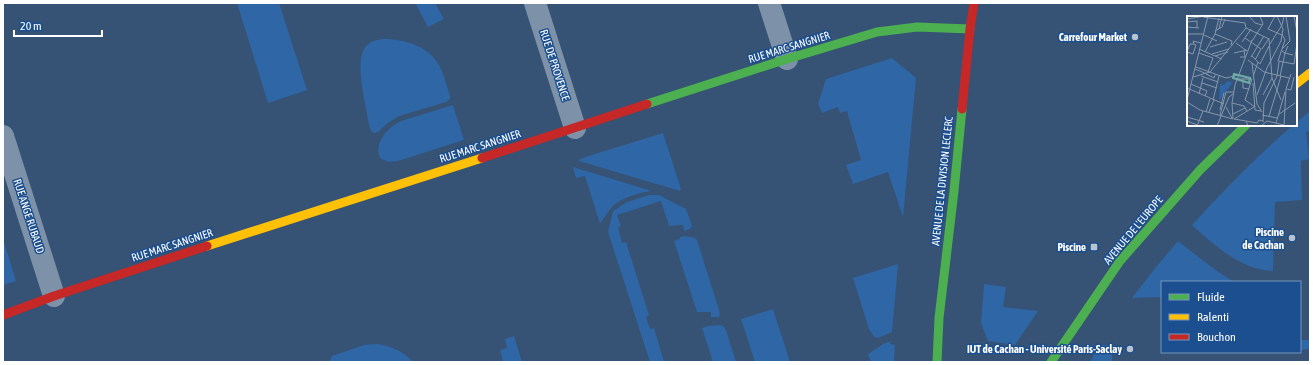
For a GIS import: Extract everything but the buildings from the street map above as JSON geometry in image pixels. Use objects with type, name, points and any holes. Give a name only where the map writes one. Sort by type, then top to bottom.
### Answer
[{"type":"street","name":"RUE DE PROVENCE","points":[[536,3],[575,128]]},
{"type":"street","points":[[768,3],[787,60]]},
{"type":"street","name":"AVENUE DE LA DIVISION LECLERC","points":[[937,362],[939,318],[974,3]]},
{"type":"street","name":"RUE MARC SANGNIER","points":[[3,315],[54,296],[877,32],[917,27],[970,29]]},
{"type":"street","points":[[1297,83],[1310,73]]},
{"type":"street","name":"AVENUE DE L'EUROPE","points":[[1051,362],[1120,261],[1200,170],[1245,126]]},
{"type":"street","name":"RUE ANGE RUBAUD","points":[[3,136],[54,296]]},
{"type":"shaded area","points":[[237,3],[279,3],[307,90],[268,103]]},
{"type":"shaded area","points":[[415,3],[435,3],[444,19],[428,27]]},
{"type":"shaded area","points":[[382,39],[408,42],[424,49],[431,55],[437,61],[441,69],[450,99],[446,102],[399,116],[389,122],[378,132],[374,133],[371,131],[369,125],[362,86],[361,65],[364,49],[372,42]]},
{"type":"shaded area","points":[[892,58],[916,78],[903,217],[888,172],[853,184],[846,165],[861,160],[847,111],[840,113],[838,107],[822,113],[818,104],[826,79]]},
{"type":"shaded area","points":[[453,105],[464,140],[398,161],[393,162],[380,158],[378,147],[380,141],[391,127],[401,121]]},
{"type":"shaded area","points":[[1310,111],[1310,131],[1306,132],[1309,159],[1301,161],[1302,200],[1275,202],[1273,271],[1261,270],[1229,255],[1192,225],[1254,161],[1292,126],[1297,126],[1297,122]]},
{"type":"shaded area","points":[[663,133],[681,189],[680,191],[579,161],[585,157]]},
{"type":"shaded area","points":[[573,167],[652,191],[621,200],[609,210],[600,224],[585,176],[576,178]]},
{"type":"shaded area","points":[[649,195],[659,195],[686,209],[692,226],[690,229],[684,231],[683,225],[669,226],[661,201],[617,215],[621,226],[618,227],[622,243],[626,242],[649,315],[646,317],[650,329],[654,328],[664,362],[650,362],[608,232],[613,211],[627,202]]},
{"type":"shaded area","points":[[685,236],[695,238],[697,240],[720,313],[719,317],[711,317],[711,312],[697,312],[674,241]]},
{"type":"shaded area","points":[[3,239],[16,281],[3,285]]},
{"type":"shaded area","points":[[1178,241],[1214,269],[1232,281],[1161,281],[1161,297],[1132,298]]},
{"type":"shaded area","points":[[898,264],[892,332],[878,338],[874,337],[869,329],[853,278]]},
{"type":"shaded area","points":[[984,284],[1006,287],[1003,307],[1038,311],[1015,345],[988,341],[981,323]]},
{"type":"shaded area","points":[[773,309],[790,362],[755,362],[741,319]]},
{"type":"shaded area","points":[[721,325],[726,330],[736,362],[713,362],[702,328]]},
{"type":"shaded area","points":[[514,336],[522,362],[503,362],[500,350],[507,348],[505,339]]},
{"type":"shaded area","points":[[1301,340],[1310,340],[1310,349],[1301,350]]},
{"type":"shaded area","points":[[891,341],[890,344],[895,345],[894,362],[871,362],[868,354],[883,344]]},
{"type":"shaded area","points":[[377,344],[396,350],[413,362],[329,362],[332,356],[364,345]]},
{"type":"shaded area","points":[[1100,345],[1112,345],[1112,362],[1090,362]]},
{"type":"traffic: fast","points":[[647,104],[877,32],[917,27],[970,29]]},
{"type":"traffic: fast","points":[[937,362],[939,318],[962,109]]},
{"type":"traffic: fast","points":[[1051,362],[1120,261],[1200,170],[1245,126]]},
{"type":"traffic: slow","points":[[1297,83],[1310,73]]},
{"type":"traffic: slow","points":[[207,246],[482,158]]},
{"type":"traffic: jam","points":[[962,109],[974,3]]},
{"type":"traffic: jam","points":[[482,158],[647,104]]},
{"type":"traffic: jam","points":[[3,315],[54,296],[207,246]]},
{"type":"place","name":"Carrefour Market","points":[[1135,37]]},
{"type":"place","name":"Piscine de Cachan","points":[[1292,238]]},
{"type":"place","name":"Piscine","points":[[1094,247]]},
{"type":"place","name":"IUT de Cachan - Université Paris-Saclay","points":[[1130,349]]}]
